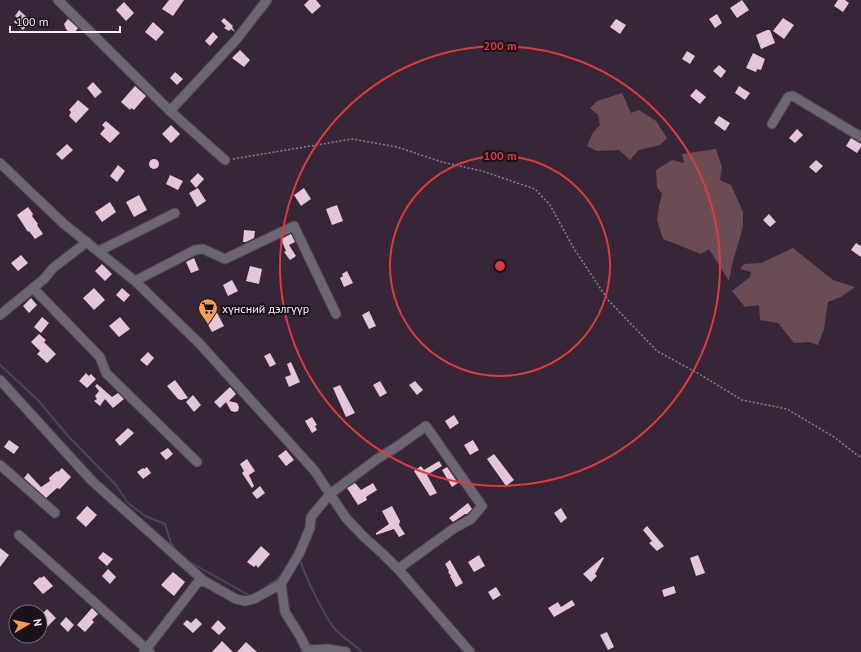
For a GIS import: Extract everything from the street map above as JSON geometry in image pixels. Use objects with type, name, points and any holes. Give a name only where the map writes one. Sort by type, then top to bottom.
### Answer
[{"type":"street","points":[[58,0],[170,111],[225,160]]},
{"type":"street","points":[[170,111],[236,40],[267,0]]},
{"type":"street","points":[[772,124],[788,97],[793,96],[861,137]]},
{"type":"street","points":[[0,163],[45,207],[135,281],[199,344],[314,470],[351,523],[398,569],[470,652]]},
{"type":"street","points":[[99,251],[175,213]]},
{"type":"street","points":[[135,281],[195,250],[203,249],[224,259],[294,226],[336,314]]},
{"type":"street","points":[[0,315],[33,288],[53,268],[88,242]]},
{"type":"street","points":[[33,288],[100,357],[106,373],[197,462]]},
{"type":"street","points":[[0,380],[92,481],[204,581],[236,599],[245,601],[254,599],[281,584],[299,554],[310,528],[311,517],[330,494],[377,459],[426,426],[482,506],[471,519],[453,529],[398,569]]},
{"type":"street","points":[[0,465],[55,513]]},
{"type":"street","points":[[18,535],[147,651],[198,582],[204,581]]},
{"type":"street","points":[[281,584],[284,612],[307,651],[328,649],[346,652]]},
{"type":"path","points":[[225,160],[352,139],[397,147],[442,162],[482,171],[535,189],[550,205],[573,246],[608,300],[657,351],[742,400],[787,409],[834,437],[861,458]]},
{"type":"shaded area","points":[[622,93],[631,113],[639,110],[656,121],[667,138],[660,145],[639,150],[630,160],[619,150],[597,151],[587,146],[592,134],[600,125],[598,115],[590,108],[597,101]]},
{"type":"shaded area","points":[[716,149],[722,167],[720,180],[731,185],[743,212],[743,227],[729,281],[709,249],[701,254],[663,239],[657,220],[662,194],[657,187],[656,170],[672,160],[684,163],[682,154]]},
{"type":"shaded area","points":[[793,248],[833,280],[855,287],[841,297],[828,302],[824,329],[818,345],[809,342],[794,343],[778,323],[760,320],[759,305],[745,307],[732,291],[750,277],[751,272],[740,269],[744,264],[761,263]]},
{"type":"building","points":[[169,0],[184,0],[173,16],[162,9]]},
{"type":"building","points":[[309,0],[316,0],[321,6],[312,14],[304,5]]},
{"type":"building","points":[[742,0],[749,10],[737,18],[730,8]]},
{"type":"building","points":[[838,0],[845,0],[849,3],[843,12],[834,6]]},
{"type":"building","points":[[124,2],[134,13],[126,21],[116,10]]},
{"type":"building","points":[[19,10],[31,21],[23,30],[14,22],[17,18],[15,16]]},
{"type":"building","points":[[717,14],[722,23],[715,28],[709,19]]},
{"type":"building","points":[[224,18],[233,26],[232,27],[235,32],[231,29],[229,31],[224,28],[226,26],[221,21]]},
{"type":"building","points":[[783,18],[794,25],[784,39],[773,31]]},
{"type":"building","points":[[68,19],[78,28],[75,32],[69,32],[66,29],[64,24]]},
{"type":"building","points":[[616,19],[626,25],[620,34],[610,27]]},
{"type":"building","points":[[153,22],[164,32],[156,41],[145,32]]},
{"type":"building","points":[[770,30],[775,43],[761,49],[756,35]]},
{"type":"building","points":[[213,32],[218,37],[210,46],[205,41]]},
{"type":"building","points":[[240,50],[250,60],[244,67],[232,58]]},
{"type":"building","points":[[687,51],[695,56],[690,64],[682,59]]},
{"type":"building","points":[[753,53],[765,59],[761,70],[757,69],[756,72],[746,68]]},
{"type":"building","points":[[719,65],[726,71],[721,78],[713,71]]},
{"type":"building","points":[[175,72],[183,79],[177,85],[170,78]]},
{"type":"building","points":[[93,82],[102,92],[95,98],[87,88]]},
{"type":"building","points":[[135,86],[146,96],[134,110],[131,108],[130,110],[121,102]]},
{"type":"building","points":[[739,86],[750,93],[745,100],[735,93]]},
{"type":"building","points":[[696,89],[706,97],[700,104],[690,96]]},
{"type":"building","points":[[78,100],[89,109],[76,123],[69,116],[71,112],[69,110]]},
{"type":"building","points":[[719,116],[730,123],[725,131],[714,123]]},
{"type":"building","points":[[106,121],[120,133],[110,143],[100,134],[105,128],[102,125]]},
{"type":"building","points":[[171,125],[180,134],[171,143],[162,134]]},
{"type":"building","points":[[797,129],[803,135],[795,143],[789,138]]},
{"type":"building","points":[[851,138],[861,144],[861,147],[857,153],[846,146]]},
{"type":"building","points":[[67,144],[73,150],[62,160],[56,154]]},
{"type":"building","points":[[152,159],[156,159],[158,160],[158,168],[152,169],[149,166],[149,162]]},
{"type":"building","points":[[816,160],[823,166],[816,173],[809,167]]},
{"type":"building","points":[[118,165],[125,171],[117,182],[110,176]]},
{"type":"building","points":[[198,173],[204,179],[196,188],[190,181]]},
{"type":"building","points":[[170,175],[183,181],[178,190],[166,184]]},
{"type":"building","points":[[198,188],[206,201],[197,207],[189,193]]},
{"type":"building","points":[[304,188],[311,199],[301,206],[294,195]]},
{"type":"building","points":[[139,195],[147,210],[134,217],[126,202]]},
{"type":"building","points":[[110,202],[116,212],[102,222],[95,212]]},
{"type":"building","points":[[337,205],[343,221],[332,225],[326,209]]},
{"type":"building","points":[[28,207],[43,234],[35,239],[29,231],[28,232],[17,215]]},
{"type":"building","points":[[769,214],[776,222],[770,227],[763,220]]},
{"type":"building","points":[[244,230],[255,231],[254,238],[243,242]]},
{"type":"building","points":[[291,234],[295,242],[289,245],[296,256],[290,260],[284,252],[286,251],[281,239]]},
{"type":"building","points":[[856,243],[861,246],[861,257],[851,250]]},
{"type":"building","points":[[21,255],[28,263],[18,271],[11,263]]},
{"type":"building","points":[[194,258],[199,270],[191,273],[186,262]]},
{"type":"building","points":[[102,264],[112,274],[105,281],[95,271]]},
{"type":"building","points":[[250,266],[262,269],[259,284],[246,281]]},
{"type":"building","points":[[347,271],[353,283],[344,287],[340,278],[343,276],[342,274]]},
{"type":"building","points":[[232,280],[238,291],[228,296],[223,285]]},
{"type":"building","points":[[94,288],[105,300],[94,310],[83,298]]},
{"type":"building","points":[[122,288],[130,295],[124,302],[116,295]]},
{"type":"building","points":[[31,298],[37,305],[29,313],[23,306]]},
{"type":"building","points":[[215,309],[224,326],[212,332],[207,323],[212,321],[208,313]]},
{"type":"building","points":[[369,311],[376,326],[369,329],[362,315]]},
{"type":"building","points":[[42,317],[49,323],[41,333],[34,327]]},
{"type":"building","points":[[120,317],[130,329],[119,337],[109,326]]},
{"type":"building","points":[[39,334],[46,340],[44,342],[56,354],[47,363],[37,354],[40,351],[31,342]]},
{"type":"building","points":[[148,352],[154,358],[147,366],[140,360]]},
{"type":"building","points":[[270,353],[276,364],[270,367],[264,356]]},
{"type":"building","points":[[291,362],[300,382],[289,387],[285,377],[291,375],[287,364]]},
{"type":"building","points":[[86,373],[89,376],[91,374],[96,379],[87,388],[79,381]]},
{"type":"building","points":[[175,380],[188,398],[181,400],[178,399],[167,386]]},
{"type":"building","points":[[380,381],[387,393],[380,397],[373,385]]},
{"type":"building","points":[[415,381],[423,390],[417,395],[409,385]]},
{"type":"building","points":[[97,384],[112,397],[118,393],[124,399],[113,408],[105,399],[100,406],[94,401],[97,399],[95,396],[99,391],[95,386]]},
{"type":"building","points":[[340,385],[355,413],[346,417],[333,388]]},
{"type":"building","points":[[230,387],[236,394],[229,401],[237,403],[239,407],[238,411],[235,412],[231,411],[226,402],[220,408],[214,402]]},
{"type":"building","points":[[193,395],[201,405],[194,412],[186,402]]},
{"type":"building","points":[[454,415],[459,423],[450,429],[445,421]]},
{"type":"building","points":[[312,417],[317,425],[315,426],[317,430],[312,433],[305,421]]},
{"type":"building","points":[[128,428],[134,433],[120,446],[115,440]]},
{"type":"building","points":[[9,440],[19,447],[14,454],[4,447]]},
{"type":"building","points":[[473,440],[479,450],[470,455],[464,445]]},
{"type":"building","points":[[168,448],[173,454],[166,460],[160,453]]},
{"type":"building","points":[[286,450],[294,460],[286,466],[278,456]]},
{"type":"building","points":[[494,454],[514,480],[506,486],[487,459]]},
{"type":"building","points":[[247,459],[255,471],[249,475],[254,486],[252,488],[242,473],[244,471],[240,464]]},
{"type":"building","points":[[439,461],[442,466],[427,475],[437,493],[430,496],[414,471],[421,466],[424,470]]},
{"type":"building","points":[[147,467],[151,473],[143,479],[137,472]]},
{"type":"building","points":[[447,467],[458,483],[452,487],[442,470]]},
{"type":"building","points":[[62,468],[71,477],[60,489],[57,488],[46,498],[24,478],[28,473],[41,487],[50,481],[49,478]]},
{"type":"building","points":[[355,483],[361,490],[373,483],[377,490],[366,497],[367,500],[358,505],[347,488]]},
{"type":"building","points":[[260,486],[265,493],[257,499],[252,493]]},
{"type":"building","points":[[468,503],[472,509],[467,514],[453,522],[449,518]]},
{"type":"building","points":[[87,506],[97,515],[86,527],[76,518]]},
{"type":"building","points":[[392,506],[400,521],[399,525],[405,534],[399,537],[394,529],[376,535],[376,533],[389,524],[382,511]]},
{"type":"building","points":[[561,508],[567,518],[561,523],[554,513]]},
{"type":"building","points":[[647,526],[664,546],[657,551],[649,543],[652,541],[643,530]]},
{"type":"building","points":[[261,546],[270,554],[258,568],[256,565],[254,567],[247,562]]},
{"type":"building","points":[[0,548],[9,555],[0,567]]},
{"type":"building","points":[[103,552],[113,559],[107,566],[98,558]]},
{"type":"building","points":[[479,555],[485,566],[474,572],[468,562]]},
{"type":"building","points":[[698,555],[705,573],[696,576],[690,558]]},
{"type":"building","points":[[603,557],[604,558],[595,574],[597,576],[591,582],[583,574]]},
{"type":"building","points":[[450,560],[463,583],[456,587],[445,564]]},
{"type":"building","points":[[108,569],[116,577],[110,584],[102,576]]},
{"type":"building","points":[[173,572],[185,582],[174,596],[161,585]]},
{"type":"building","points":[[44,576],[53,586],[43,594],[33,583],[40,577],[41,578]]},
{"type":"building","points":[[674,586],[676,593],[664,597],[662,590]]},
{"type":"building","points":[[496,587],[501,595],[493,600],[488,592]]},
{"type":"building","points":[[572,600],[575,605],[554,617],[548,608],[558,602],[561,607]]},
{"type":"building","points":[[92,608],[98,614],[92,620],[94,622],[85,632],[77,625]]},
{"type":"building","points":[[48,610],[56,618],[48,626]]},
{"type":"building","points":[[66,617],[74,625],[68,632],[60,624]]},
{"type":"building","points":[[196,618],[202,624],[193,633],[183,624],[187,620],[191,623]]},
{"type":"building","points":[[218,620],[226,628],[219,635],[211,628]]},
{"type":"building","points":[[607,632],[614,647],[608,650],[600,635]]},
{"type":"building","points":[[222,641],[233,652],[212,652]]},
{"type":"building","points":[[246,642],[257,652],[237,652]]},
{"type":"waterway","points":[[0,365],[37,399],[69,437],[116,485],[128,503],[145,516],[165,524],[171,543],[176,550]]},
{"type":"waterway","points":[[300,559],[315,596],[332,625],[339,633],[362,652]]},
{"type":"waterway","points":[[188,561],[250,596]]},
{"type":"waterway","points":[[260,591],[282,574]]},
{"type":"place","name":"хүнсний дэлгүүр","points":[[208,325]]}]
